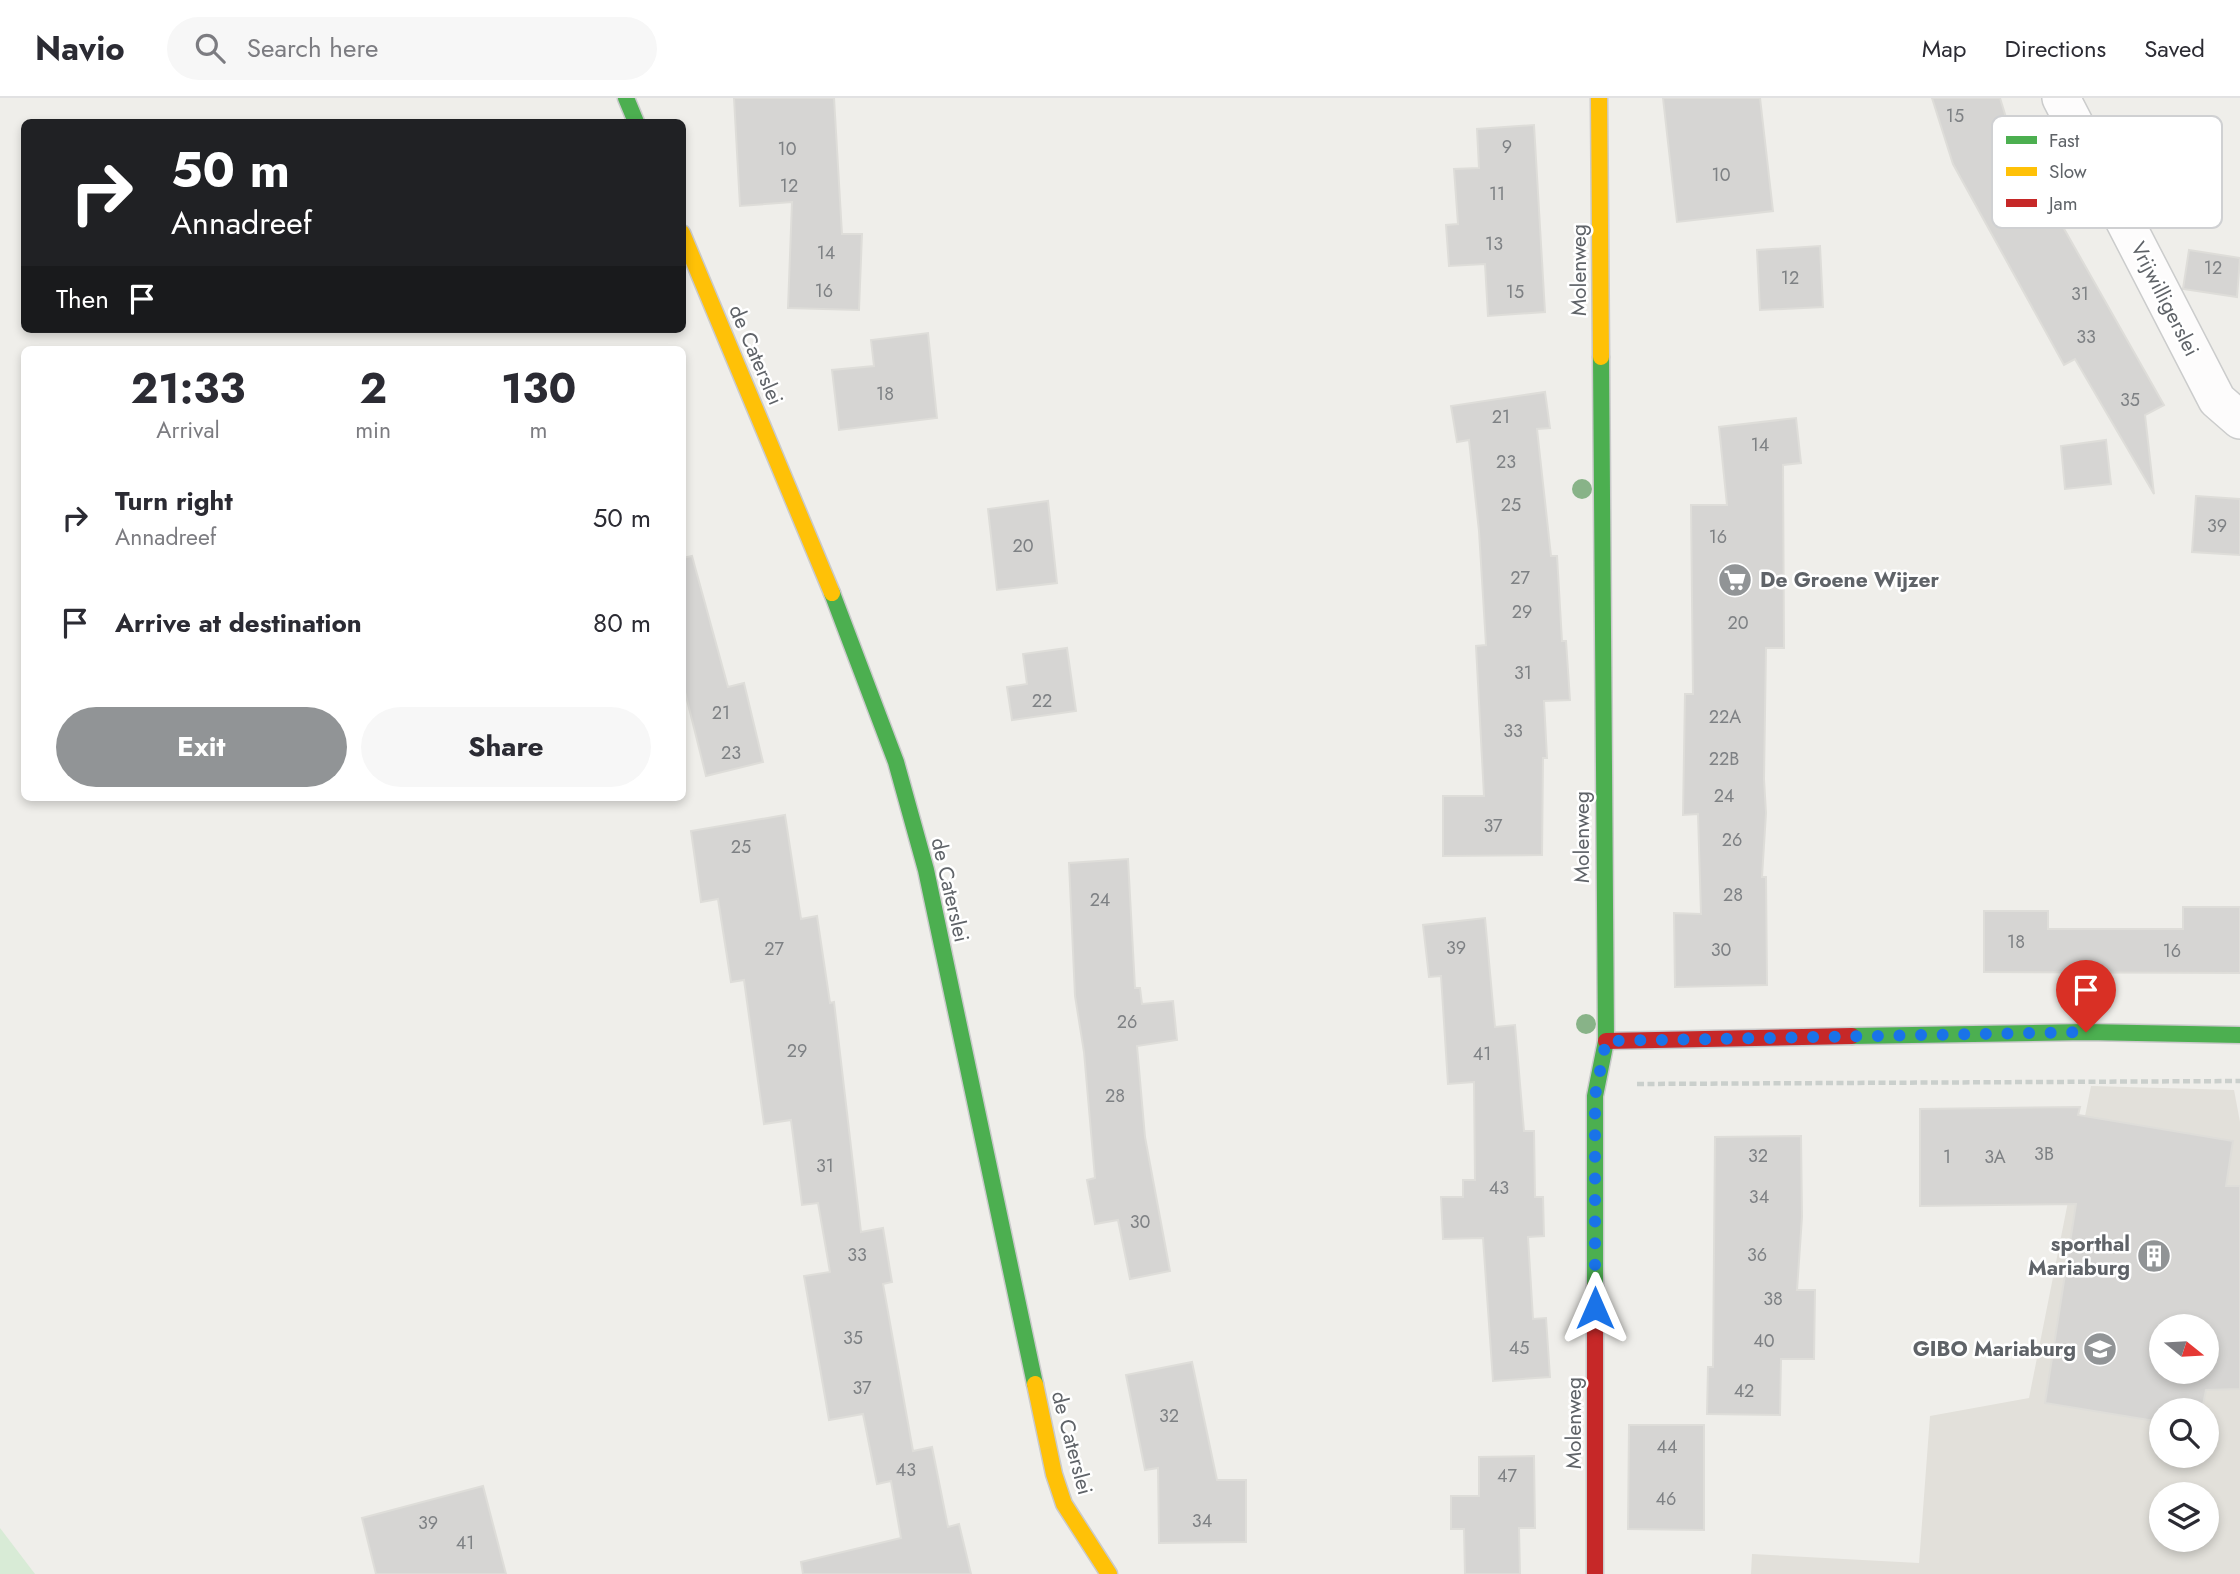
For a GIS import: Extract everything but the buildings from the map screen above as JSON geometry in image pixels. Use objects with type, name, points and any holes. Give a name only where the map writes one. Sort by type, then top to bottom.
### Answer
[{"type":"street","points":[[626,98],[635,119]]},
{"type":"street","name":"Molenweg","points":[[1595,1574],[1595,1096],[1606,1041],[1599,98]]},
{"type":"street","name":"Vrijwilligerslei","points":[[2061,98],[2070,116]]},
{"type":"street","name":"Vrijwilligerslei","points":[[2128,228],[2217,400],[2240,420]]},
{"type":"street","name":"de Caterslei","points":[[686,243],[821,564],[896,762],[926,870],[1054,1474],[1064,1504],[1109,1574]]},
{"type":"street","points":[[1606,1041],[2086,1032],[2240,1035]]},
{"type":"path","points":[[1598,1084],[2240,1081]]},
{"type":"shaded area","name":"GIBO Mariaburg","points":[[2091,1086],[2234,1090],[2240,1122],[2240,1574],[1751,1574],[1752,1554],[1919,1563],[1930,1416],[2029,1398]]},
{"type":"green space","points":[[0,1528],[35,1574],[0,1574]]},
{"type":"traffic: fast","points":[[626,98],[635,119]]},
{"type":"traffic: fast","points":[[1595,1287],[1595,1096],[1606,1041],[1601,357]]},
{"type":"traffic: fast","points":[[832,593],[896,762],[926,870],[1035,1384]]},
{"type":"traffic: fast","points":[[1852,1036],[2086,1032],[2240,1035]]},
{"type":"traffic: slow","points":[[1599,98],[1601,357]]},
{"type":"traffic: slow","points":[[686,243],[832,593]]},
{"type":"traffic: slow","points":[[1035,1384],[1054,1474],[1064,1504],[1109,1574]]},
{"type":"traffic: jam","points":[[1606,1041],[1852,1036]]},
{"type":"traffic: jam","points":[[1595,1287],[1595,1574]]},
{"type":"place","name":"De Groene Wijzer","points":[[1735,580]]},
{"type":"place","name":"sporthal Mariaburg","points":[[2154,1256]]},
{"type":"place","name":"GIBO Mariaburg","points":[[2100,1349]]},
{"type":"route","points":[[1595,1308],[1595,1096],[1606,1041],[2086,1032]]}]
